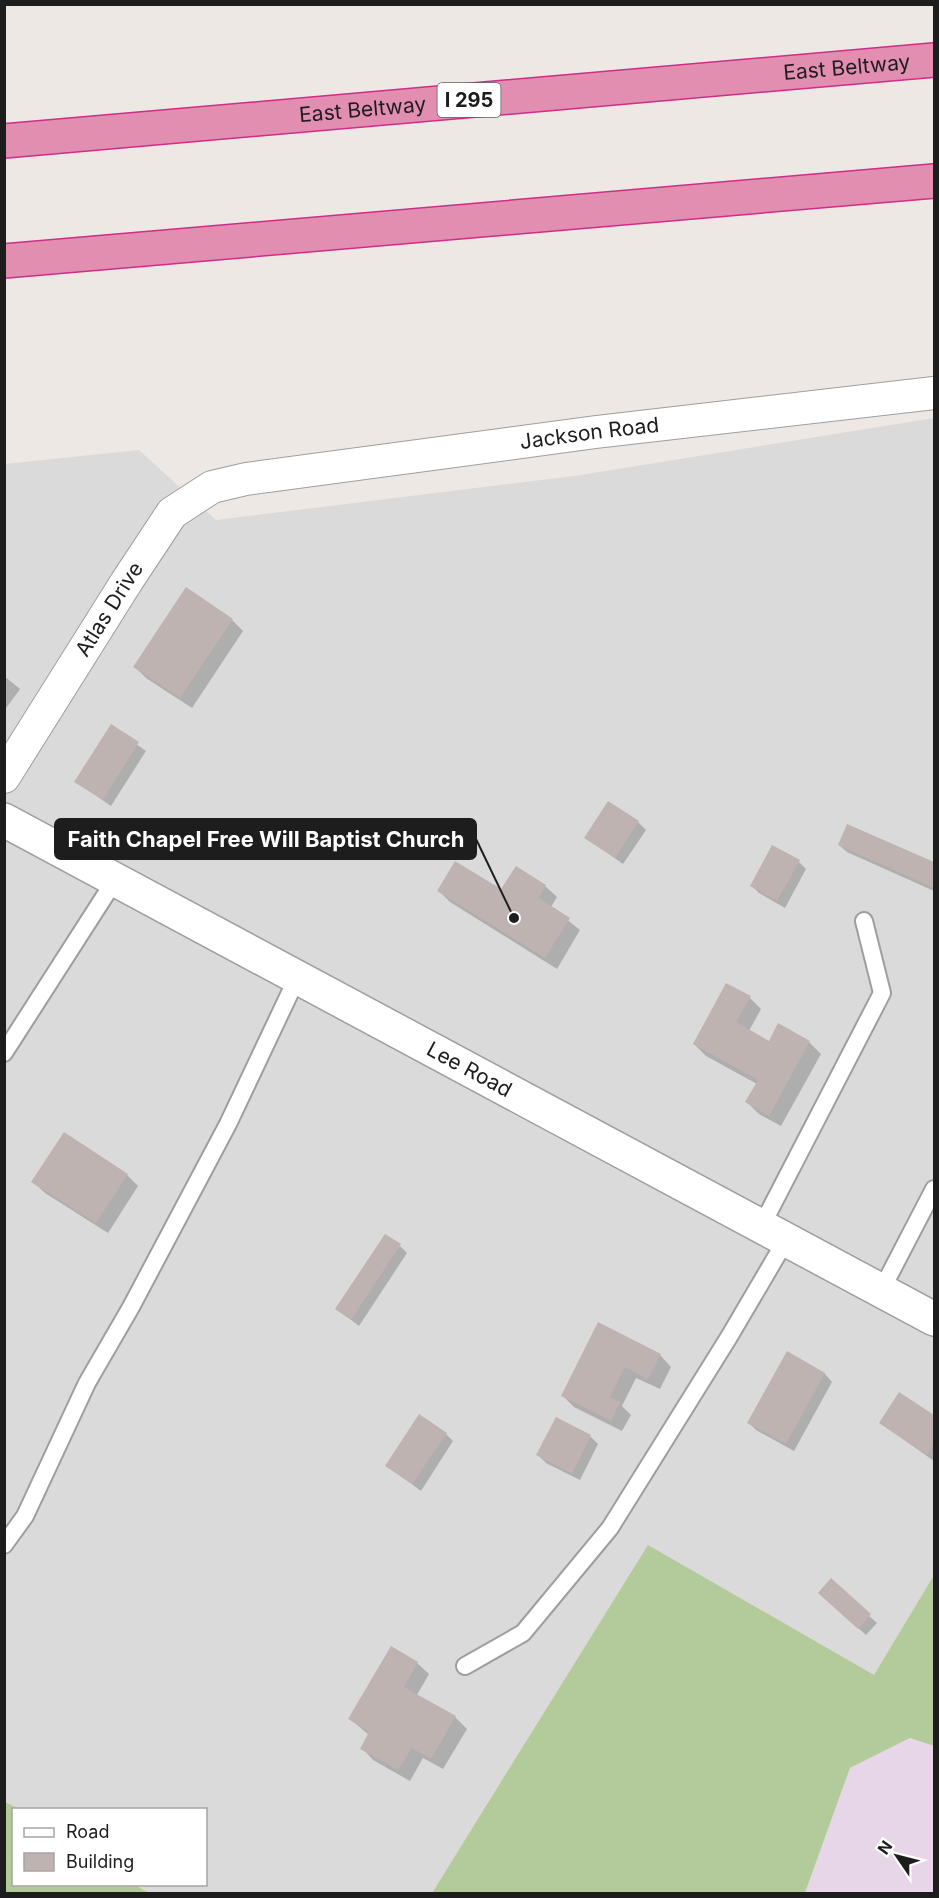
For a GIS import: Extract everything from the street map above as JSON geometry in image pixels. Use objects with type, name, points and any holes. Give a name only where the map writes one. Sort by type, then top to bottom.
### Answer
[{"type":"highway","name":"East Beltway","points":[[4,141],[934,60]]},
{"type":"highway","points":[[4,261],[934,181]]},
{"type":"street","name":"Jackson Road","points":[[246,479],[596,432],[934,393]]},
{"type":"street","name":"Atlas Drive","points":[[4,777],[127,580],[172,513],[213,487],[246,479]]},
{"type":"street","name":"Lee Road","points":[[4,820],[934,1319]]},
{"type":"lane","points":[[4,1053],[115,880]]},
{"type":"lane","points":[[465,1666],[523,1633],[610,1528],[729,1337],[882,993],[864,921]]},
{"type":"lane","points":[[4,1545],[25,1516],[87,1383],[131,1307],[228,1124],[297,978]]},
{"type":"lane","points":[[881,1290],[934,1189]]},
{"type":"shaded area","points":[[934,418],[934,1575],[874,1676],[648,1546],[432,1893],[149,1893],[137,1886],[207,1886],[207,1808],[15,1808],[5,1801],[4,464],[139,450],[216,520],[574,476]]},
{"type":"shaded area","points":[[910,1738],[934,1746],[934,1893],[805,1894],[850,1768]]},
{"type":"green space","points":[[648,1545],[874,1675],[934,1575],[934,1746],[910,1738],[850,1768],[805,1893],[432,1893]]},
{"type":"green space","points":[[4,1801],[16,1808],[12,1808],[12,1886],[137,1886],[149,1893],[5,1893]]},
{"type":"building","points":[[186,587],[233,619],[180,698],[133,667]]},
{"type":"building","points":[[111,724],[139,742],[103,800],[74,782]]},
{"type":"building","points":[[608,801],[639,821],[615,858],[584,838]]},
{"type":"building","points":[[847,824],[934,862],[934,888],[838,845]]},
{"type":"building","points":[[772,845],[800,860],[777,901],[750,886]]},
{"type":"building","points":[[455,861],[501,889],[516,866],[546,885],[539,898],[570,918],[545,958],[437,891]]},
{"type":"building","points":[[726,983],[751,996],[736,1022],[769,1041],[778,1023],[810,1041],[769,1116],[745,1102],[758,1080],[693,1044]]},
{"type":"building","points":[[64,1132],[128,1174],[96,1223],[31,1182]]},
{"type":"building","points":[[385,1234],[401,1244],[351,1320],[335,1309]]},
{"type":"building","points":[[598,1322],[661,1354],[648,1379],[625,1367],[610,1397],[620,1402],[611,1421],[561,1396]]},
{"type":"building","points":[[787,1351],[825,1373],[786,1444],[747,1423]]},
{"type":"building","points":[[899,1392],[934,1415],[934,1444],[927,1455],[879,1423]]},
{"type":"building","points":[[419,1414],[447,1433],[412,1484],[385,1466]]},
{"type":"building","points":[[556,1417],[591,1435],[572,1474],[536,1455]]},
{"type":"building","points":[[831,1578],[871,1614],[858,1629],[818,1593]]},
{"type":"building","points":[[391,1646],[418,1662],[404,1687],[456,1716],[431,1759],[412,1748],[398,1770],[360,1749],[369,1732],[348,1719]]},
{"type":"place","name":"Faith Chapel Free Will Baptist Church","points":[[514,918]]}]
